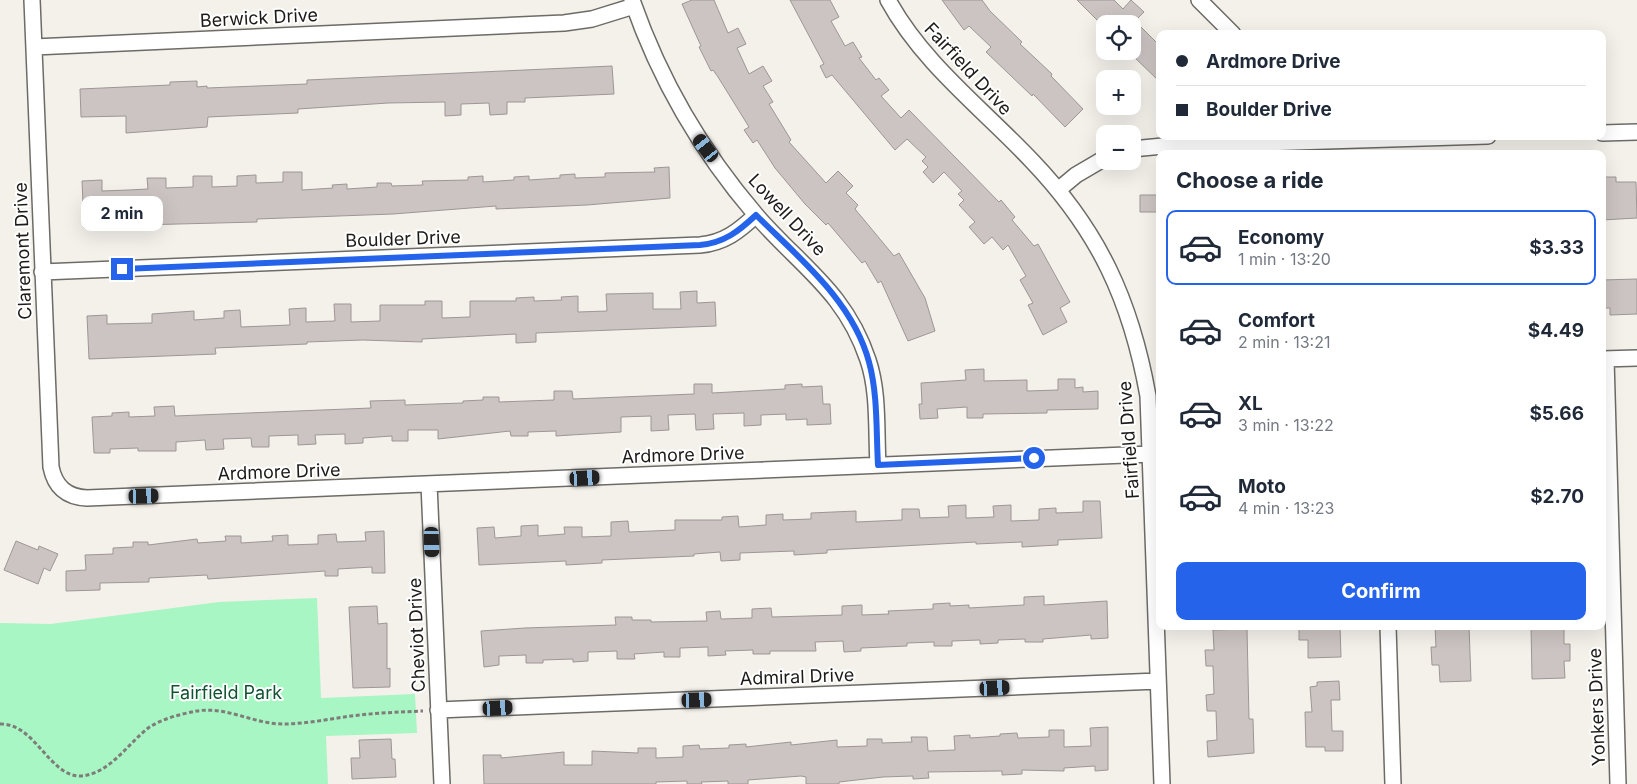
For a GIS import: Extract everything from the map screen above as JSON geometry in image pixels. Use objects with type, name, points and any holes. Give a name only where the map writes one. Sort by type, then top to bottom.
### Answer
[{"type":"street","name":"Claremont Drive","points":[[32,0],[51,467],[53,479],[68,494]]},
{"type":"street","name":"Fairfield Drive","points":[[888,0],[931,61],[1032,160],[1058,190],[1098,247],[1125,304],[1142,364],[1148,396],[1156,624]]},
{"type":"street","points":[[1198,0],[1229,30]]},
{"type":"street","name":"Berwick Drive","points":[[34,47],[564,23],[592,19],[633,3]]},
{"type":"street","name":"Lowell Drive","points":[[633,3],[656,59],[696,134],[756,215],[827,286],[856,331],[869,361],[874,389],[878,465]]},
{"type":"street","points":[[1606,133],[1637,132]]},
{"type":"street","points":[[1141,148],[1274,140]]},
{"type":"street","points":[[1058,190],[1076,175],[1096,163]]},
{"type":"street","name":"Boulder Drive","points":[[42,272],[715,244],[728,238],[756,215]]},
{"type":"street","points":[[1606,359],[1637,358]]},
{"type":"street","name":"Yonkers Drive","points":[[1606,420],[1618,784]]},
{"type":"street","name":"Ardmore Drive","points":[[68,494],[87,498],[1150,454]]},
{"type":"street","name":"Cheviot Drive","points":[[429,484],[442,784]]},
{"type":"street","name":"Fairfield Drive","points":[[1156,630],[1162,784]]},
{"type":"street","points":[[1388,630],[1393,784]]},
{"type":"street","name":"Admiral Drive","points":[[438,710],[1158,681]]},
{"type":"path","points":[[0,724],[18,728],[57,764],[73,775],[82,776],[99,773],[149,728],[174,717],[198,711],[222,712],[283,724],[363,714],[438,710]]},
{"type":"green space","name":"Fairfield Park","points":[[317,598],[321,698],[415,694],[417,733],[326,736],[328,784],[0,784],[0,623],[51,624],[219,602]]},
{"type":"building","points":[[692,0],[714,0],[728,33],[738,28],[746,44],[737,48],[749,74],[763,66],[772,81],[763,86],[773,102],[769,104],[791,140],[789,142],[826,183],[838,171],[853,186],[846,193],[858,205],[855,209],[894,256],[899,253],[925,298],[935,331],[908,341],[881,281],[878,283],[865,261],[862,263],[828,223],[826,225],[805,204],[775,168],[757,140],[753,143],[744,130],[749,127],[718,77],[713,70],[711,71],[699,47],[701,46],[682,4]]},
{"type":"building","points":[[790,0],[830,0],[839,17],[831,21],[845,46],[853,42],[862,57],[859,58],[876,80],[879,78],[889,90],[881,96],[901,118],[909,110],[999,202],[1001,200],[1015,217],[1012,220],[1034,246],[1038,244],[1070,302],[1060,308],[1067,322],[1043,335],[1028,305],[1033,303],[1020,280],[1026,276],[1008,245],[1003,250],[992,237],[984,244],[969,227],[975,222],[959,205],[964,200],[958,194],[962,191],[944,172],[933,183],[923,172],[928,167],[922,161],[926,157],[907,139],[895,150],[832,75],[826,78],[820,66],[824,64]]},
{"type":"building","points":[[942,0],[982,0],[990,11],[1022,42],[1020,44],[1052,74],[1051,76],[1083,109],[1065,127],[1033,94],[1032,96],[986,52],[991,47],[969,26],[964,30]]},
{"type":"building","points":[[1077,0],[1114,0],[1123,9],[1131,0],[1144,12],[1141,15],[1096,15],[1096,19]]},
{"type":"building","points":[[1141,27],[1156,42],[1156,78],[1137,60],[1141,60]]},
{"type":"building","points":[[612,66],[614,94],[525,98],[525,102],[507,102],[507,114],[490,115],[489,103],[461,104],[461,115],[445,116],[445,102],[388,103],[298,109],[298,113],[208,117],[207,127],[126,133],[126,116],[81,117],[80,89],[170,85],[170,82],[197,81],[197,87],[207,86],[207,88],[307,84],[307,80]]},
{"type":"building","points":[[669,167],[670,198],[587,205],[496,209],[496,206],[393,214],[257,219],[257,222],[139,225],[139,220],[112,221],[112,227],[84,228],[82,181],[102,180],[102,191],[148,189],[147,178],[166,178],[166,188],[193,187],[193,176],[212,176],[212,187],[237,186],[237,176],[256,175],[256,183],[283,182],[283,172],[302,172],[302,190],[333,188],[332,185],[347,184],[347,189],[377,187],[377,183],[391,183],[392,186],[423,185],[422,181],[468,180],[468,177],[483,176],[483,182],[514,180],[514,177],[529,176],[529,180],[560,178],[560,175],[575,174],[575,178],[605,177],[605,173],[655,172],[654,168]]},
{"type":"building","points":[[1606,177],[1616,177],[1616,182],[1636,182],[1637,218],[1606,220]]},
{"type":"building","points":[[1140,195],[1156,195],[1156,212],[1140,212]]},
{"type":"building","points":[[1637,279],[1637,314],[1610,315],[1610,308],[1606,308],[1606,280]]},
{"type":"building","points":[[697,291],[697,303],[715,302],[716,326],[536,333],[536,342],[516,343],[516,334],[422,339],[422,342],[363,340],[307,342],[307,344],[215,348],[216,354],[89,359],[87,316],[107,315],[107,324],[152,323],[152,314],[194,311],[194,320],[224,318],[224,311],[240,310],[241,327],[290,325],[289,309],[306,308],[306,322],[335,321],[334,304],[351,304],[351,322],[380,321],[380,305],[425,305],[425,301],[442,301],[442,318],[470,317],[470,301],[516,301],[516,298],[534,297],[534,301],[562,300],[561,297],[578,296],[578,312],[607,311],[606,294],[653,293],[653,309],[681,309],[680,292]]},
{"type":"building","points":[[984,369],[984,381],[1027,380],[1027,391],[1058,390],[1058,379],[1075,379],[1075,388],[1083,387],[1083,392],[1098,391],[1098,409],[1047,410],[1047,413],[983,414],[983,418],[967,418],[967,407],[937,409],[938,418],[920,419],[919,404],[922,404],[921,383],[966,380],[965,370]]},
{"type":"building","points":[[694,384],[712,384],[712,393],[785,389],[785,385],[802,384],[802,387],[822,386],[823,404],[830,404],[831,424],[807,425],[807,419],[786,420],[786,414],[761,415],[761,425],[744,426],[744,413],[713,414],[714,429],[696,430],[695,414],[668,415],[669,430],[651,431],[651,416],[621,417],[621,432],[556,436],[556,431],[528,432],[528,436],[511,436],[510,431],[438,439],[438,430],[408,430],[408,441],[392,441],[392,436],[363,438],[363,443],[345,444],[345,434],[315,435],[316,444],[298,445],[298,435],[269,436],[269,447],[252,447],[251,438],[223,439],[224,449],[206,450],[205,440],[176,442],[176,451],[138,451],[138,448],[110,449],[110,453],[94,453],[92,417],[112,416],[112,413],[129,412],[129,417],[155,416],[154,407],[174,406],[175,416],[371,408],[370,401],[405,400],[405,405],[463,403],[463,401],[483,400],[483,397],[499,397],[499,402],[554,400],[554,391],[572,391],[573,399],[694,394]]},
{"type":"building","points":[[1083,501],[1100,501],[1102,538],[1058,540],[1058,545],[1022,547],[1022,542],[976,544],[976,542],[827,550],[827,553],[794,555],[794,551],[740,553],[740,560],[721,561],[720,552],[694,554],[694,556],[602,560],[602,563],[566,565],[566,561],[479,565],[477,528],[494,527],[495,538],[521,536],[521,526],[538,525],[538,536],[565,534],[564,527],[582,527],[582,537],[611,536],[611,522],[628,521],[629,532],[675,530],[675,520],[722,520],[722,517],[738,516],[739,527],[766,525],[766,515],[783,514],[783,520],[811,519],[811,513],[856,511],[856,522],[902,520],[902,509],[919,509],[920,518],[949,517],[948,506],[966,505],[966,518],[994,517],[993,506],[1011,505],[1011,521],[1039,520],[1039,509],[1056,508],[1056,513],[1083,512]]},
{"type":"building","points":[[384,531],[385,573],[372,573],[372,567],[338,569],[338,576],[325,576],[325,571],[208,579],[207,575],[149,578],[149,582],[100,583],[100,590],[66,591],[66,571],[86,570],[85,555],[113,554],[113,548],[133,547],[133,542],[148,542],[148,545],[197,539],[198,543],[226,541],[225,536],[241,536],[241,543],[273,541],[272,536],[288,535],[288,545],[318,544],[318,535],[336,534],[337,542],[366,541],[365,532]]},
{"type":"building","points":[[16,541],[38,550],[39,546],[58,554],[50,571],[44,568],[38,584],[4,570]]},
{"type":"building","points":[[1044,596],[1044,605],[1107,601],[1108,638],[1091,639],[1091,635],[1043,639],[1043,642],[1025,642],[1025,639],[998,640],[998,643],[980,644],[980,640],[952,641],[952,646],[934,646],[934,642],[907,643],[907,646],[861,648],[861,651],[844,652],[843,641],[815,642],[816,651],[770,651],[770,654],[753,654],[753,650],[725,651],[726,655],[708,656],[708,647],[680,648],[680,657],[664,657],[664,652],[634,654],[635,659],[617,659],[617,651],[588,652],[588,661],[573,662],[573,659],[543,660],[543,663],[526,663],[526,655],[499,656],[499,665],[484,667],[481,631],[616,625],[615,617],[632,617],[632,620],[651,620],[651,622],[707,621],[706,612],[720,611],[721,619],[752,618],[752,609],[771,608],[772,617],[842,615],[842,606],[862,605],[862,615],[889,614],[888,611],[933,609],[933,604],[950,603],[950,606],[969,605],[969,608],[1024,605],[1024,597]]},
{"type":"building","points":[[377,606],[378,624],[387,623],[387,669],[390,668],[390,687],[353,688],[349,607]]},
{"type":"building","points":[[1213,630],[1247,630],[1249,719],[1253,719],[1254,753],[1208,757],[1207,741],[1217,740],[1216,711],[1207,711],[1206,695],[1214,694],[1213,666],[1206,666],[1205,650],[1214,650]]},
{"type":"building","points":[[1299,630],[1340,630],[1341,657],[1308,658],[1308,640],[1299,640]]},
{"type":"building","points":[[1435,630],[1469,630],[1471,681],[1440,682],[1439,665],[1432,665],[1431,647],[1436,647]]},
{"type":"building","points":[[1531,630],[1564,630],[1564,644],[1570,644],[1570,661],[1564,661],[1565,678],[1532,679]]},
{"type":"building","points":[[1339,681],[1340,700],[1331,700],[1332,731],[1343,731],[1343,751],[1325,751],[1325,747],[1306,747],[1305,712],[1312,712],[1310,687],[1317,686],[1317,682]]},
{"type":"building","points":[[1108,727],[1108,770],[1095,771],[1095,766],[1064,768],[1064,771],[1022,770],[1022,774],[1002,775],[1002,771],[928,772],[929,778],[913,779],[913,776],[883,777],[839,782],[839,784],[806,784],[806,777],[801,776],[748,780],[748,784],[728,784],[728,781],[687,784],[687,781],[656,782],[656,784],[484,784],[483,755],[501,755],[501,758],[564,752],[564,765],[592,765],[592,751],[638,753],[638,748],[656,748],[656,758],[683,757],[683,746],[699,745],[700,749],[729,748],[729,745],[746,744],[746,747],[791,742],[791,745],[837,740],[837,747],[867,746],[867,739],[882,739],[882,743],[912,742],[911,737],[927,737],[928,751],[955,750],[954,736],[970,735],[970,738],[1017,733],[1018,738],[1049,737],[1049,730],[1064,730],[1064,747],[1091,746],[1090,728]]},
{"type":"building","points":[[391,739],[392,759],[395,759],[396,777],[352,779],[351,758],[360,758],[359,740]]},
{"type":"route","points":[[122,269],[715,244],[740,230],[756,215],[827,286],[856,331],[869,361],[874,389],[878,465],[1034,458]]}]
